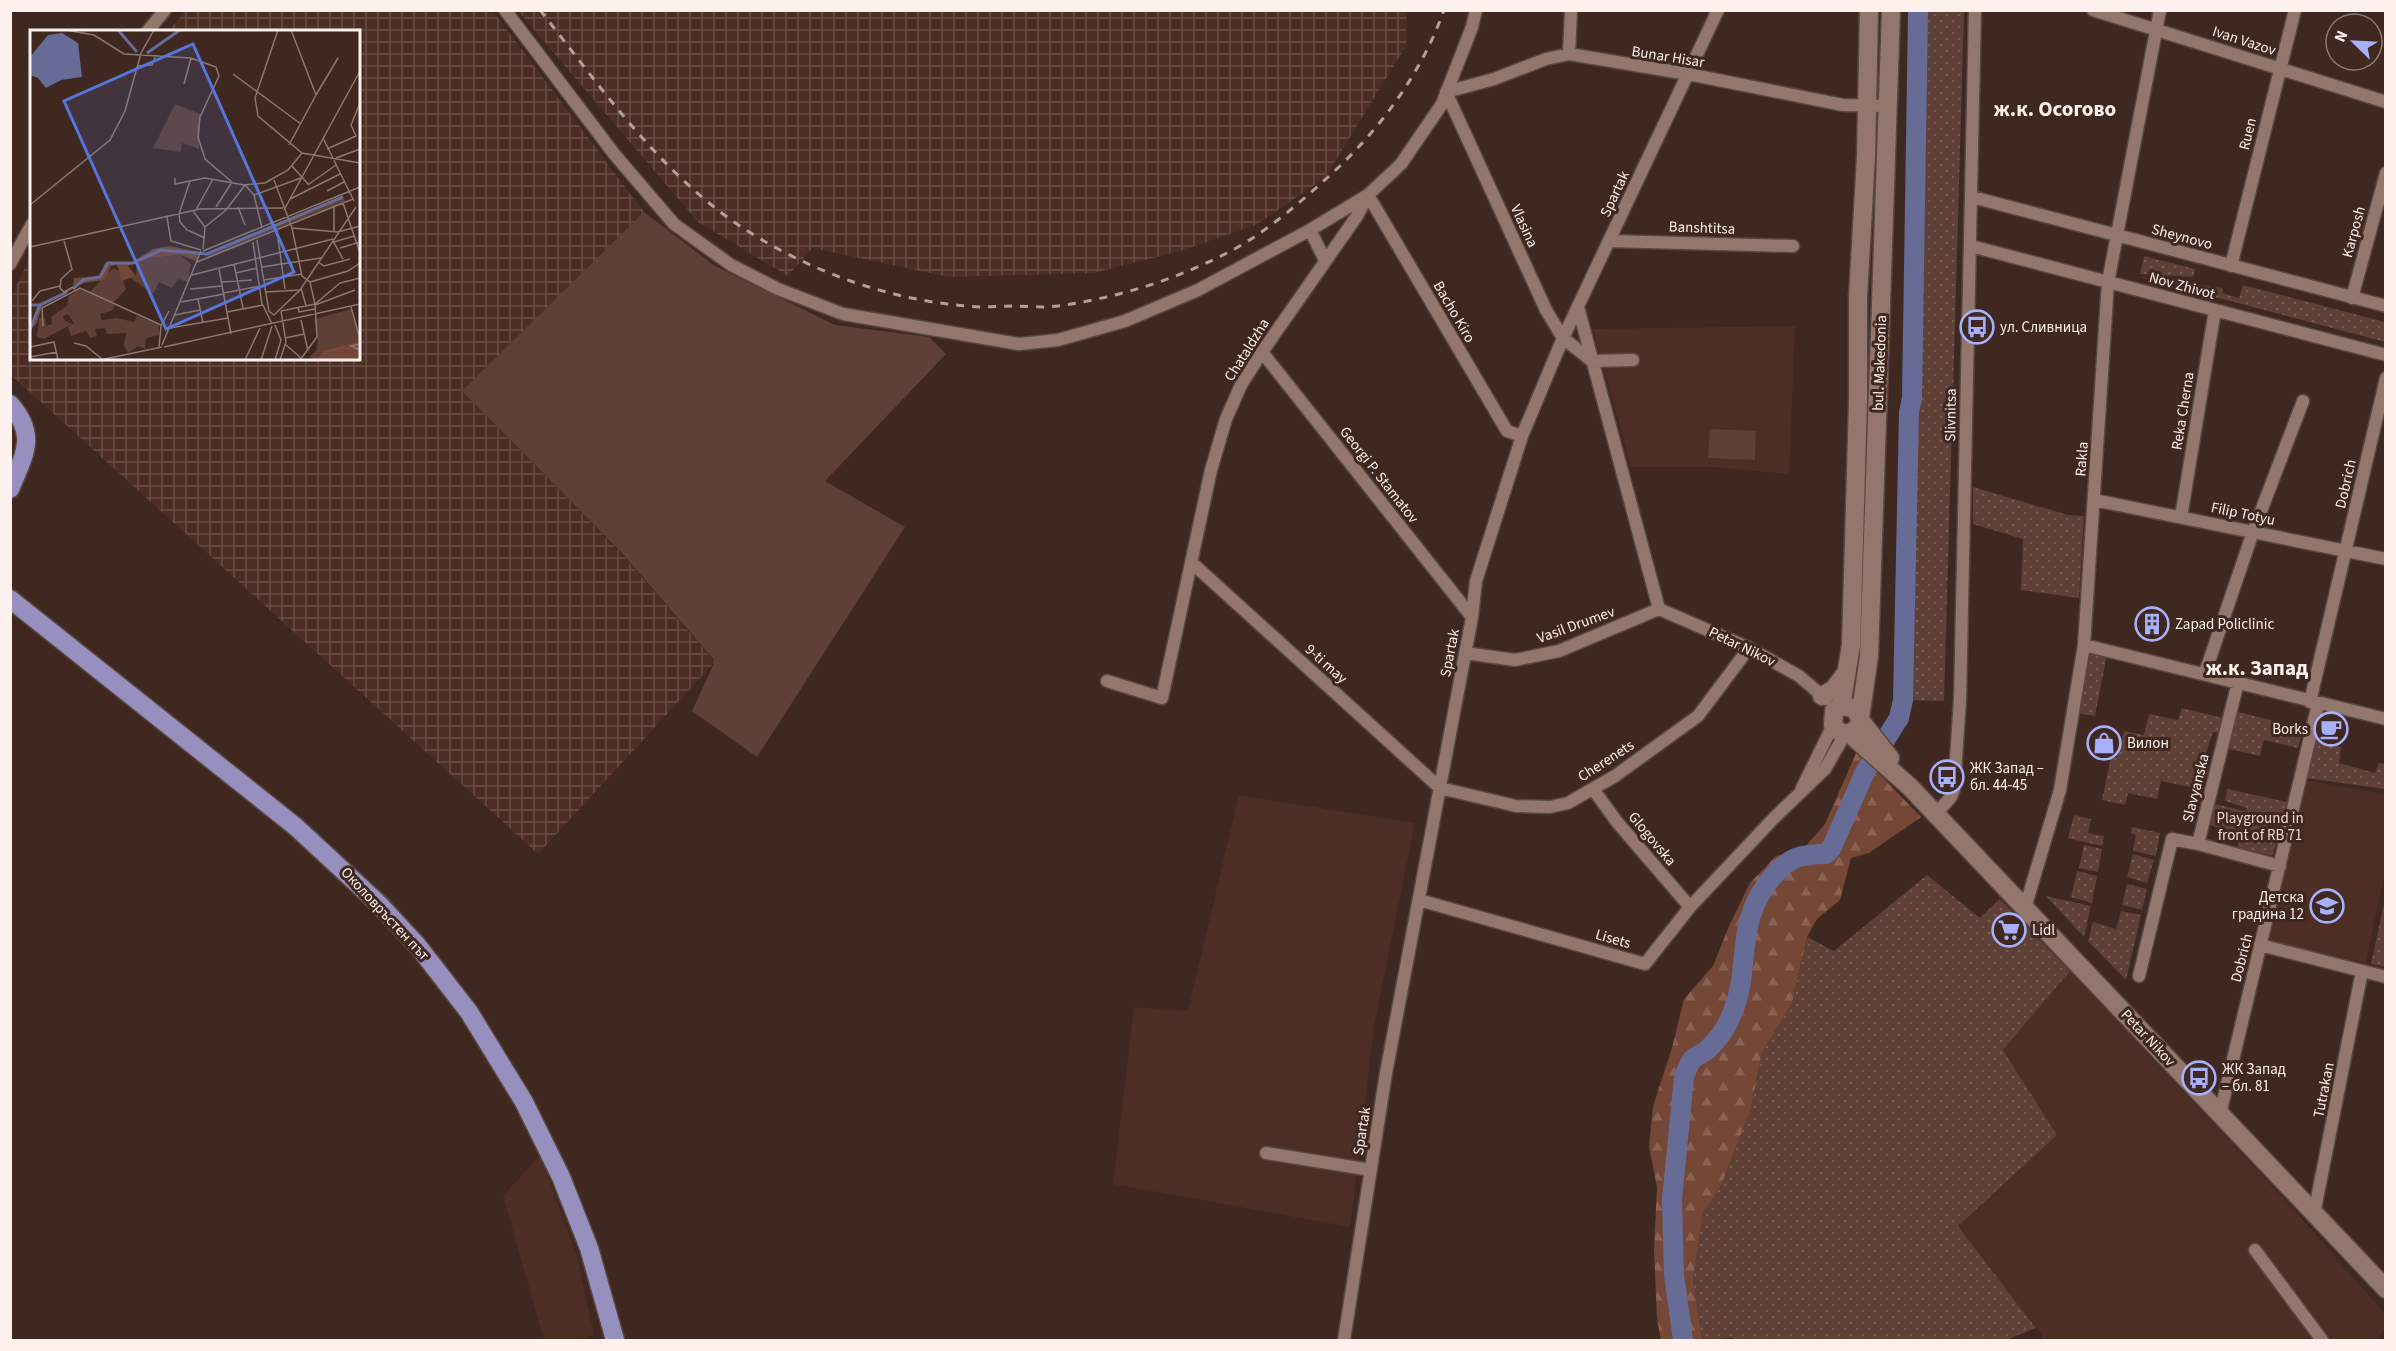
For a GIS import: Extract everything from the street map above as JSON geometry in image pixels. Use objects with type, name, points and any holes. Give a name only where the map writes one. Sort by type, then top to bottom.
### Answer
[{"type":"main road","points":[[10,404],[23,421],[27,440],[26,449],[10,489]]},
{"type":"main road","name":"Околовръстен път","points":[[10,598],[296,826],[379,904],[417,945],[469,1012],[524,1102],[561,1177],[589,1248],[615,1341]]},
{"type":"street","points":[[149,30],[165,10]]},
{"type":"street","points":[[505,10],[615,155],[674,224],[731,265],[778,289],[843,314],[1019,344],[1058,340],[1125,321],[1198,290],[1310,230],[1368,195]]},
{"type":"street","name":"Chataldzha","points":[[1107,681],[1162,698],[1211,470],[1226,419],[1241,385],[1262,351],[1357,216],[1368,195],[1401,164],[1442,104],[1476,10]]},
{"type":"street","points":[[1569,54],[1572,10]]},
{"type":"street","name":"Spartak","points":[[1344,1341],[1371,1170],[1472,617],[1476,581],[1522,436],[1563,338],[1718,10]]},
{"type":"street","name":"bul. Makedonia","points":[[1844,720],[1851,645],[1858,402],[1858,287],[1867,106],[1869,10]]},
{"type":"street","name":"bul. Makedonia","points":[[1844,720],[1869,656],[1891,10]]},
{"type":"street","name":"Slivnitsa","points":[[1936,814],[1951,797],[1954,789],[1959,722],[1975,10]]},
{"type":"street","name":"Ivan Vazov","points":[[2093,10],[2385,102]]},
{"type":"street","name":"Rakla","points":[[2025,908],[2060,790],[2084,645],[2108,282],[2160,10]]},
{"type":"street","name":"Ruen","points":[[2230,266],[2295,10]]},
{"type":"street","name":"Bunar Hisar","points":[[1446,92],[1494,79],[1546,59],[1569,54],[1688,74],[1843,105],[1888,106]]},
{"type":"street","name":"Vlasina","points":[[1446,92],[1546,310],[1563,338],[1592,361]]},
{"type":"street","name":"Karposh","points":[[2352,298],[2385,173]]},
{"type":"street","name":"Bacho Kiro","points":[[1368,195],[1507,431],[1522,436]]},
{"type":"street","name":"Sheynovo","points":[[1972,197],[2385,306]]},
{"type":"street","points":[[10,264],[30,228]]},
{"type":"street","points":[[1310,230],[1325,260]]},
{"type":"street","name":"Banshtitsa","points":[[1610,241],[1793,246]]},
{"type":"street","name":"Nov Zhivot","points":[[1971,246],[2385,355]]},
{"type":"street","points":[[1578,307],[1659,609]]},
{"type":"street","name":"Reka Cherna","points":[[2181,517],[2215,310]]},
{"type":"street","name":"Georgi P. Stamatov","points":[[1262,351],[1472,617]]},
{"type":"street","points":[[1592,361],[1633,360]]},
{"type":"street","name":"Dobrich","points":[[2220,1114],[2280,866],[2346,550],[2385,378]]},
{"type":"street","points":[[2205,674],[2253,532],[2303,401]]},
{"type":"street","name":"Filip Totyu","points":[[2094,500],[2385,559]]},
{"type":"street","name":"9-ti may","points":[[1191,562],[1440,788]]},
{"type":"street","name":"Petar Nikov","points":[[1659,609],[1749,648],[1799,676],[1821,694],[1844,720],[1871,744],[2385,1289]]},
{"type":"street","name":"Vasil Drumev","points":[[1465,653],[1515,660],[1559,651],[1659,609]]},
{"type":"street","points":[[2084,645],[2385,719]]},
{"type":"street","name":"Cherenets","points":[[1440,788],[1516,806],[1550,807],[1568,803],[1593,789],[1698,716],[1749,648]]},
{"type":"street","points":[[1821,694],[1834,689],[1847,672]]},
{"type":"street","name":"Slavyanska","points":[[2139,976],[2172,839],[2198,844],[2238,682]]},
{"type":"street","name":"Lisets","points":[[1419,900],[1645,964],[1689,908],[1800,792],[1844,720]]},
{"type":"street","name":"Glogovska","points":[[1593,789],[1617,822],[1689,908]]},
{"type":"street","points":[[2198,844],[2280,866]]},
{"type":"street","points":[[2260,945],[2385,976]]},
{"type":"street","name":"Tutrakan","points":[[2314,1214],[2362,971]]},
{"type":"street","points":[[1266,1153],[1371,1170]]},
{"type":"street","points":[[2255,1250],[2322,1341]]},
{"type":"shaded area","points":[[186,11],[493,11],[644,212],[462,391],[621,553],[715,662],[538,854],[11,375],[10,299],[30,257],[30,360],[360,360],[360,30],[169,30]]},
{"type":"shaded area","points":[[518,11],[1407,11],[1406,46],[1325,178],[1256,225],[1177,252],[1093,273],[949,277],[812,248],[788,276],[698,222]]},
{"type":"shaded area","points":[[1795,326],[1789,474],[1713,467],[1631,467],[1593,329]]},
{"type":"shaded area","name":"Детска градина 12","points":[[2307,781],[2385,794],[2385,871],[2366,963],[2267,942]]},
{"type":"shaded area","points":[[1239,795],[1415,823],[1374,1027],[1350,1227],[1113,1184],[1134,1007],[1188,1011]]},
{"type":"shaded area","points":[[2070,971],[2298,1214],[2385,1314],[2385,1329],[2375,1340],[2043,1340],[2042,1335],[1958,1226],[2057,1135],[2003,1050]]},
{"type":"shaded area","points":[[540,1155],[577,1257],[594,1335],[578,1340],[544,1340],[503,1196]]},
{"type":"green space","points":[[1918,11],[1964,11],[1944,701],[1903,700]]},
{"type":"green space","points":[[644,212],[715,266],[835,325],[929,337],[946,354],[825,481],[905,527],[757,757],[692,711],[715,661],[621,552],[462,391]]},
{"type":"green space","points":[[2144,256],[2195,269],[2193,277],[2140,274]]},
{"type":"green space","points":[[2139,277],[2223,288],[2222,293],[2239,298],[2243,285],[2385,322],[2385,342]]},
{"type":"green space","points":[[1710,429],[1756,431],[1755,460],[1708,458]]},
{"type":"green space","points":[[1973,487],[2068,515],[2084,516],[2079,598],[2021,590],[2023,539],[1973,524]]},
{"type":"green space","points":[[2087,651],[2107,654],[2095,716],[2076,713]]},
{"type":"green space","points":[[2182,708],[2227,719],[2223,734],[2213,732],[2194,788],[2161,781],[2157,799],[2128,793],[2125,805],[2102,800],[2111,757],[2117,758],[2124,731],[2144,735],[2149,714],[2178,720]]},
{"type":"green space","points":[[2234,711],[2303,728],[2298,748],[2264,740],[2260,756],[2225,748]]},
{"type":"green space","points":[[2317,739],[2341,747],[2339,763],[2375,773],[2379,763],[2385,764],[2385,789],[2306,778]]},
{"type":"green space","points":[[1857,751],[1921,817],[1869,853],[1851,858],[1840,900],[1817,919],[1807,937],[1792,1003],[1762,1053],[1750,1112],[1720,1188],[1703,1213],[1693,1279],[1702,1340],[1661,1340],[1657,1319],[1654,1249],[1657,1187],[1649,1147],[1653,1106],[1672,1048],[1684,999],[1713,966],[1750,883],[1776,856],[1803,849],[1825,824]]},
{"type":"green space","name":"Playground in front of RB 71","points":[[2227,789],[2287,802],[2273,855],[2237,849],[2240,835],[2210,825],[2215,804],[2245,811],[2247,808],[2225,801]]},
{"type":"green space","points":[[2074,815],[2091,819],[2088,833],[2104,836],[2102,846],[2068,838]]},
{"type":"green space","points":[[2132,827],[2160,833],[2156,856],[2133,851],[2136,835],[2131,833]]},
{"type":"green space","points":[[2084,845],[2102,849],[2098,872],[2079,868]]},
{"type":"green space","points":[[2133,854],[2154,860],[2147,883],[2127,877]]},
{"type":"green space","points":[[2077,871],[2097,876],[2092,903],[2071,897]]},
{"type":"green space","points":[[1927,875],[1980,918],[2000,899],[2070,971],[2003,1050],[2057,1135],[1958,1226],[2036,1328],[2006,1340],[1734,1340],[1733,1338],[1702,1340],[1693,1279],[1703,1213],[1720,1188],[1750,1112],[1762,1053],[1792,1003],[1807,937],[1834,951]]},
{"type":"green space","points":[[2127,884],[2147,889],[2142,910],[2122,905]]},
{"type":"green space","points":[[2046,896],[2091,906],[2084,937]]},
{"type":"green space","points":[[2385,899],[2386,967],[2371,964]]},
{"type":"green space","points":[[2121,911],[2141,915],[2126,980],[2088,941],[2093,922],[2116,929]]},
{"type":"waterway","points":[[1683,1340],[1674,1275],[1672,1200],[1684,1077],[1692,1060],[1715,1042],[1731,1016],[1741,980],[1747,928],[1760,894],[1773,876],[1790,861],[1802,856],[1826,854],[1831,849],[1865,772],[1899,718],[1903,700],[1909,412],[1912,398],[1918,10]]},
{"type":"railway","points":[[540,10],[608,97],[655,152],[708,202],[737,224],[790,255],[847,280],[907,297],[973,307],[1052,307],[1123,293],[1187,272],[1254,237],[1292,209],[1327,178],[1380,122],[1410,80],[1444,10]]},
{"type":"place","name":"ул. Сливница","points":[[1977,327]]},
{"type":"place","name":"Zapad Policlinic","points":[[2152,624]]},
{"type":"place","name":"Borks","points":[[2331,729]]},
{"type":"place","name":"Вилон","points":[[2104,743]]},
{"type":"place","name":"ЖК Запад – бл. 44-45","points":[[1947,777]]},
{"type":"place","name":"Детска градина 12","points":[[2327,906]]},
{"type":"place","name":"Lidl","points":[[2009,930]]},
{"type":"place","name":"ЖК Запад – бл. 81","points":[[2199,1078]]},
{"type":"district","name":"ж.к. Осогово","points":[[2055,109]]},
{"type":"district","name":"ж.к. Запад","points":[[2257,668]]}]
